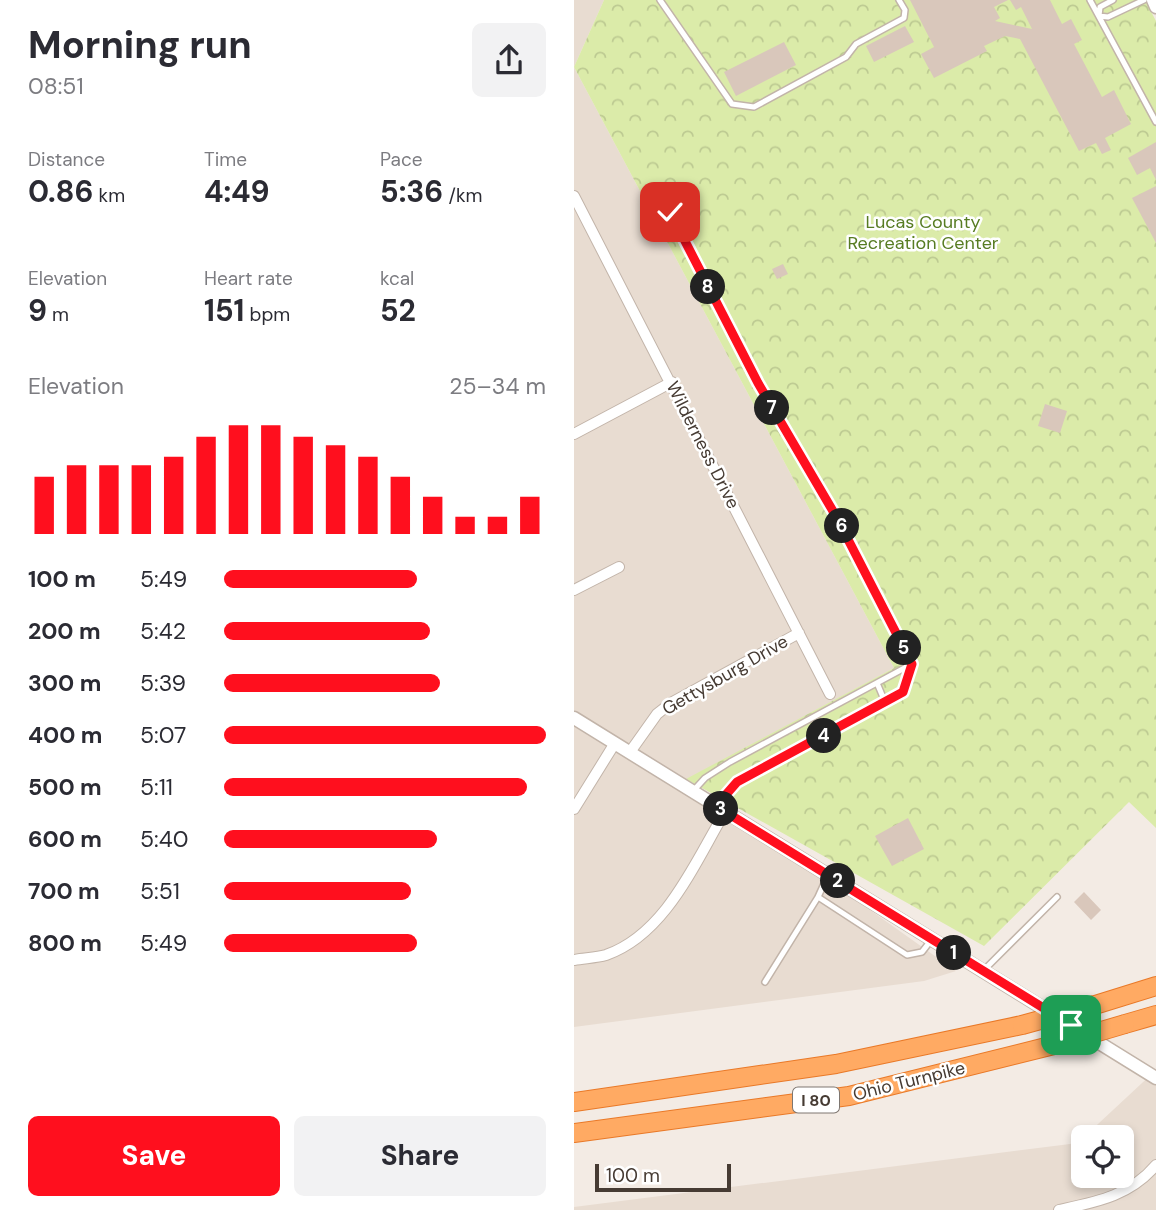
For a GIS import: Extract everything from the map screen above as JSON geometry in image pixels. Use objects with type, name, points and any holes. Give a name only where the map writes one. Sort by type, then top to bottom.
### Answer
[{"type":"highway","name":"Ohio Turnpike","points":[[574,1102],[836,1064],[1023,1024],[1156,986]]},
{"type":"highway","name":"Ohio Turnpike","points":[[574,1133],[849,1096],[1054,1045],[1156,1015]]},
{"type":"street","points":[[1153,0],[1156,7]]},
{"type":"street","name":"Wilderness Drive","points":[[574,196],[672,382],[830,694]]},
{"type":"street","points":[[574,434],[672,382]]},
{"type":"street","points":[[574,590],[619,567]]},
{"type":"street","name":"Gettysburg Drive","points":[[630,752],[657,714],[671,703],[799,633]]},
{"type":"street","points":[[574,718],[1156,1078]]},
{"type":"street","points":[[574,808],[615,743]]},
{"type":"street","points":[[574,960],[605,956],[628,945],[650,928],[721,809]]},
{"type":"street","points":[[1059,1210],[1101,1206],[1129,1189],[1156,1165]]},
{"type":"lane","points":[[660,0],[732,104],[743,108],[754,107],[846,57],[856,44],[904,18],[905,10],[899,0]]},
{"type":"lane","points":[[1090,0],[1156,122]]},
{"type":"lane","points":[[1099,16],[1100,7],[1113,0]]},
{"type":"lane","points":[[1120,0],[1125,9]]},
{"type":"lane","points":[[1099,16],[1108,17],[1144,0]]},
{"type":"lane","points":[[670,212],[758,383],[837,518],[912,664],[903,692],[737,782],[721,809]]},
{"type":"lane","points":[[693,791],[705,778],[730,762],[912,664]]},
{"type":"lane","points":[[877,683],[886,702]]},
{"type":"lane","points":[[765,982],[818,897],[828,875]]},
{"type":"lane","points":[[818,897],[907,955],[922,952],[932,939]]},
{"type":"lane","points":[[983,971],[1057,898]]},
{"type":"shaded area","points":[[574,0],[604,0],[574,67]]},
{"type":"shaded area","points":[[574,67],[894,668],[687,780],[956,971],[924,981],[574,1027]]},
{"type":"shaded area","points":[[1156,1070],[1156,1210],[574,1210],[574,1207],[1071,1144],[1071,1188],[1134,1188],[1134,1125],[1097,1125]]},
{"type":"green space","name":"Lucas County Recreation Center","points":[[604,0],[1145,0],[1156,21],[1156,828],[1129,802],[984,946],[686,779],[894,668],[574,67]]},
{"type":"building","points":[[910,0],[1008,0],[994,7],[1000,18],[995,21],[1032,29],[1021,7],[1016,10],[1010,0],[1050,0],[1062,24],[1071,19],[1082,40],[1074,44],[1102,97],[1114,90],[1131,124],[1105,138],[1111,150],[1102,154],[1096,143],[1079,151],[1020,39],[1005,36],[984,46],[987,51],[934,78],[921,54],[934,47]]},
{"type":"building","points":[[905,26],[914,42],[874,62],[866,46]]},
{"type":"building","points":[[784,42],[796,65],[736,96],[724,72]]},
{"type":"building","points":[[1156,142],[1156,180],[1150,168],[1137,175],[1128,158]]},
{"type":"building","points":[[1156,186],[1156,243],[1132,198]]},
{"type":"building","points":[[783,264],[788,274],[777,279],[772,269]]},
{"type":"building","points":[[1045,404],[1067,411],[1060,433],[1038,426]]},
{"type":"building","points":[[908,818],[924,849],[892,866],[875,836]]},
{"type":"building","points":[[1084,892],[1101,910],[1091,920],[1074,902]]},
{"type":"route","points":[[670,212],[758,383],[837,518],[912,664],[903,692],[737,782],[716,806],[1071,1025]]}]
